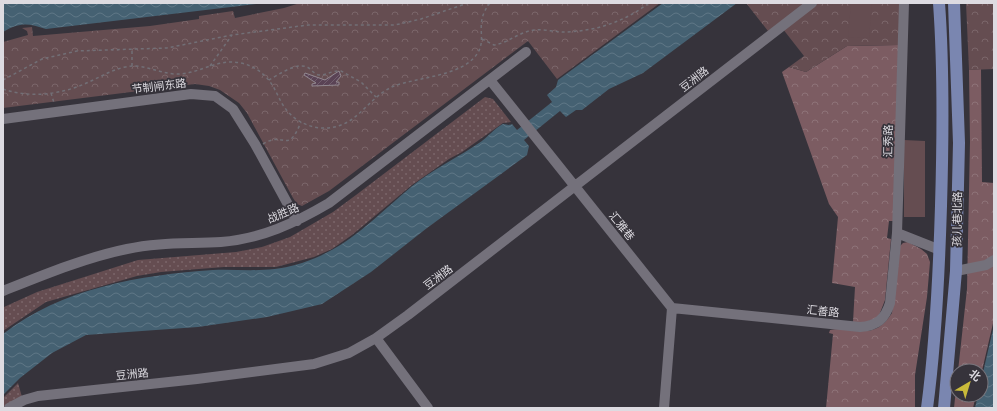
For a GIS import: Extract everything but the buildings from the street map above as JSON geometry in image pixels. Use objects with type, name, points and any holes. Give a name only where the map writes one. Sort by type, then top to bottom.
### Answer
[{"type":"main road","name":"孩儿巷北路","points":[[927,408],[932,373],[940,250],[943,145],[941,31],[939,3]]},
{"type":"main road","name":"孩儿巷北路","points":[[944,408],[956,271],[959,143],[954,3]]},
{"type":"street","name":"豆洲路","points":[[9,408],[24,400],[38,396],[314,364],[349,352],[376,338],[575,187],[812,3]]},
{"type":"street","name":"汇秀路","points":[[897,233],[904,3]]},
{"type":"street","name":"战胜路","points":[[3,291],[49,272],[128,249],[156,244],[223,242],[259,235],[297,222],[329,203],[526,52]]},
{"type":"street","name":"汇雅巷","points":[[490,80],[672,308]]},
{"type":"street","name":"节制闸东路","points":[[3,119],[191,94],[215,96],[233,109],[255,144],[297,222]]},
{"type":"street","points":[[897,233],[940,250]]},
{"type":"street","name":"汇善路","points":[[672,308],[860,327],[871,326],[880,322],[890,303],[897,233]]},
{"type":"street","points":[[956,271],[986,265],[994,260]]},
{"type":"street","points":[[664,408],[672,308]]},
{"type":"street","points":[[376,338],[428,408]]},
{"type":"path","points":[[3,80],[42,59],[77,50],[132,50],[167,48],[232,35],[322,24],[360,26],[395,25],[421,19],[468,3]]},
{"type":"path","points":[[3,89],[20,93],[51,93],[74,88],[109,72],[132,66],[150,68],[174,74],[193,72],[229,62],[246,64],[261,72],[269,80],[285,108],[301,122],[322,128],[341,125],[356,116],[376,97],[397,86],[462,67],[477,55],[482,39],[481,20],[490,3]]},
{"type":"path","points":[[482,39],[494,45],[529,31],[565,32],[598,28],[621,20],[637,12],[649,3]]},
{"type":"path","points":[[209,67],[214,63],[232,35]]},
{"type":"path","points":[[132,50],[132,66]]},
{"type":"path","points":[[269,80],[289,70],[303,66],[308,67],[316,74],[320,75],[341,71],[361,82],[376,97]]},
{"type":"path","points":[[51,93],[54,104]]},
{"type":"path","points":[[262,145],[271,139],[284,141],[293,139],[301,122]]},
{"type":"green space","points":[[300,3],[660,3],[557,79],[528,41],[329,191],[302,206],[297,204],[293,198],[247,113],[239,103],[220,90],[209,86],[195,84],[3,108],[3,42],[28,35],[27,31],[22,28],[32,27],[33,36],[150,26],[199,19],[199,16],[233,11],[235,18],[284,8]]},
{"type":"green space","points":[[746,3],[901,3],[899,45],[847,46],[806,72],[789,67],[804,56],[779,24],[768,31]]},
{"type":"green space","points":[[851,3],[872,3],[869,38],[848,37]]},
{"type":"green space","points":[[966,3],[994,3],[994,69],[969,70]]},
{"type":"green space","points":[[899,45],[894,221],[889,221],[887,238],[891,239],[885,300],[878,318],[863,323],[853,322],[855,287],[832,283],[838,217],[829,204],[782,72],[789,67],[806,72],[847,46]]},
{"type":"green space","points":[[981,69],[982,182],[994,183],[994,319],[984,363],[959,363],[967,289],[970,142],[969,70]]},
{"type":"green space","points":[[485,97],[493,99],[511,122],[503,123],[412,185],[352,235],[332,249],[314,257],[276,267],[224,267],[161,272],[137,276],[46,302],[3,331],[4,307],[37,292],[138,260],[236,252],[262,247],[290,237],[333,212]]},
{"type":"green space","points":[[904,140],[925,141],[925,217],[904,217]]},
{"type":"green space","points":[[908,242],[927,254],[930,262],[927,297],[915,375],[915,408],[826,408],[833,334],[829,333],[830,330],[871,330],[878,328],[885,322],[892,313],[900,246],[903,243]]},
{"type":"green space","points":[[18,383],[22,397],[3,407],[3,398]]},
{"type":"green space","points":[[955,403],[974,403],[973,408],[954,408]]},
{"type":"water","points":[[3,3],[265,3],[46,29],[24,24],[14,26],[3,32]]},
{"type":"water","points":[[663,3],[737,3],[643,73],[609,89],[582,110],[576,110],[566,117],[560,111],[524,140],[529,146],[527,155],[427,228],[371,272],[322,304],[267,317],[198,327],[86,335],[52,353],[20,378],[3,395],[3,334],[26,318],[50,305],[76,295],[130,280],[185,272],[275,269],[295,265],[328,252],[357,233],[419,181],[482,141],[501,125],[512,124],[517,130],[552,102],[547,95],[556,87],[558,80]]},
{"type":"water","points":[[994,325],[994,408],[975,408],[976,403],[989,403],[989,363],[985,363]]}]
